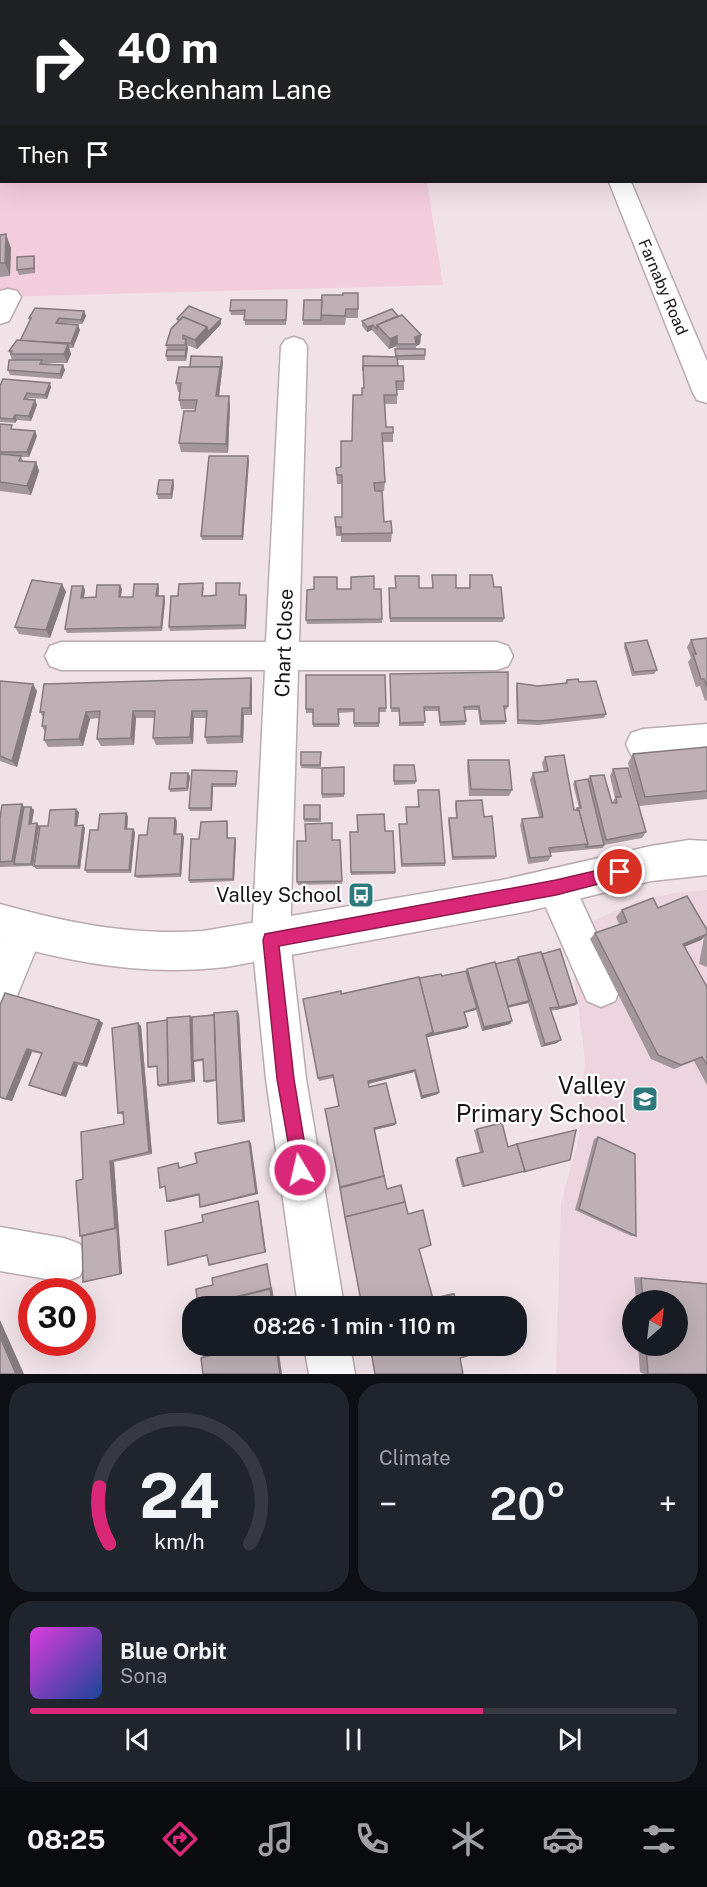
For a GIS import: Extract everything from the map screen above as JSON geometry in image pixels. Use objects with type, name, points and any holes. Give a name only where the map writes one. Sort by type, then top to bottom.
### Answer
[{"type":"street","name":"Farnaby Road","points":[[620,183],[707,393]]},
{"type":"street","name":"Chart Close","points":[[294,346],[284,657],[271,940],[286,1079],[319,1296]]},
{"type":"street","points":[[61,656],[497,656]]},
{"type":"street","points":[[643,744],[707,739]]},
{"type":"street","points":[[0,989],[12,927],[105,947],[157,952],[271,940],[556,887],[662,862],[707,858]]},
{"type":"street","points":[[556,887],[602,987]]},
{"type":"street","points":[[0,1248],[64,1260]]},
{"type":"street","points":[[329,1356],[332,1374]]},
{"type":"shaded area","points":[[0,183],[427,183],[443,285],[0,297]]},
{"type":"shaded area","name":"Valley Primary School","points":[[707,890],[707,1374],[556,1374],[561,1203],[579,1138],[585,1060],[568,927],[589,923],[637,901],[675,893]]},
{"type":"building","points":[[6,234],[5,263],[0,263],[0,235]]},
{"type":"building","points":[[34,256],[34,268],[17,270],[17,257]]},
{"type":"building","points":[[343,293],[358,293],[358,309],[346,309],[345,316],[321,315],[322,295],[343,295]]},
{"type":"building","points":[[231,300],[287,300],[286,320],[244,320],[245,310],[230,311]]},
{"type":"building","points":[[304,300],[322,300],[321,320],[303,320]]},
{"type":"building","points":[[189,306],[221,319],[208,332],[207,327],[183,317],[180,320],[177,319]]},
{"type":"building","points":[[35,308],[84,311],[81,320],[59,318],[56,323],[78,325],[71,343],[20,341]]},
{"type":"building","points":[[392,309],[398,316],[377,325],[377,329],[373,325],[367,327],[362,321]]},
{"type":"building","points":[[402,315],[421,335],[415,337],[416,344],[397,344],[397,336],[390,339],[377,325]]},
{"type":"building","points":[[183,317],[207,327],[195,340],[183,335],[183,339],[186,339],[185,345],[166,345],[171,329]]},
{"type":"building","points":[[17,340],[68,344],[64,354],[11,354],[12,351],[9,351]]},
{"type":"building","points":[[395,349],[425,349],[425,355],[396,356]]},
{"type":"building","points":[[167,350],[186,350],[185,356],[166,356]]},
{"type":"building","points":[[191,356],[222,357],[220,371],[220,367],[190,367]]},
{"type":"building","points":[[363,356],[397,357],[398,366],[363,366]]},
{"type":"building","points":[[9,360],[42,360],[40,364],[63,365],[60,374],[8,370]]},
{"type":"building","points":[[363,366],[403,366],[404,381],[396,381],[397,395],[384,395],[386,427],[393,427],[393,433],[382,433],[385,482],[374,483],[375,491],[382,491],[384,522],[391,521],[392,533],[341,534],[341,527],[336,527],[335,517],[342,517],[342,475],[337,475],[336,468],[341,467],[341,441],[352,441],[353,395],[362,395]]},
{"type":"building","points":[[179,367],[220,367],[216,396],[229,396],[226,444],[179,443],[184,411],[195,411],[197,400],[179,400],[181,383],[176,383]]},
{"type":"building","points":[[3,379],[50,383],[45,395],[27,393],[24,399],[35,400],[29,416],[15,415],[13,419],[0,418],[0,386]]},
{"type":"building","points":[[0,424],[12,425],[11,429],[35,431],[27,452],[0,452]]},
{"type":"building","points":[[0,454],[21,456],[19,461],[36,462],[27,486],[0,482]]},
{"type":"building","points":[[209,456],[248,456],[242,536],[201,536]]},
{"type":"building","points":[[159,480],[173,480],[171,494],[157,494]]},
{"type":"building","points":[[432,575],[456,575],[456,588],[470,588],[470,575],[492,575],[494,587],[501,587],[504,618],[390,618],[389,588],[396,588],[395,576],[419,576],[419,588],[433,588]]},
{"type":"building","points":[[374,576],[374,589],[381,589],[382,619],[306,620],[307,590],[314,589],[314,577],[337,577],[337,589],[351,589],[351,577]]},
{"type":"building","points":[[32,580],[62,584],[46,630],[15,627]]},
{"type":"building","points":[[203,583],[202,596],[216,595],[216,583],[240,583],[239,595],[246,595],[245,625],[169,627],[171,596],[178,596],[179,584]]},
{"type":"building","points":[[134,584],[158,584],[156,596],[164,596],[161,627],[65,629],[72,586],[83,586],[81,598],[96,597],[97,585],[120,585],[119,597],[133,597]]},
{"type":"building","points":[[707,638],[707,687],[704,679],[701,679],[691,640]]},
{"type":"building","points":[[647,640],[657,670],[634,672],[625,643]]},
{"type":"building","points":[[508,672],[508,706],[504,706],[506,721],[481,721],[479,706],[464,707],[466,721],[440,722],[439,707],[424,707],[425,722],[400,723],[399,708],[391,708],[390,674]]},
{"type":"building","points":[[306,675],[385,675],[386,708],[379,708],[379,723],[354,723],[354,709],[338,709],[339,724],[313,724],[313,709],[306,709]]},
{"type":"building","points":[[251,678],[250,708],[242,708],[241,736],[205,737],[207,711],[192,711],[190,737],[153,738],[155,711],[133,711],[131,738],[97,739],[100,711],[86,712],[79,739],[44,740],[46,726],[42,726],[44,712],[40,712],[44,684]]},
{"type":"building","points":[[578,679],[579,682],[596,681],[606,714],[540,721],[518,720],[517,683],[538,686],[567,683],[567,680]]},
{"type":"building","points":[[0,681],[33,684],[12,761],[0,756]]},
{"type":"building","points":[[707,747],[707,791],[645,797],[633,754]]},
{"type":"building","points":[[301,752],[321,752],[320,765],[301,765]]},
{"type":"building","points":[[564,755],[574,810],[579,810],[588,844],[549,848],[551,856],[530,858],[522,819],[543,817],[533,773],[548,771],[545,757]]},
{"type":"building","points":[[468,760],[509,760],[512,790],[471,789]]},
{"type":"building","points":[[394,765],[414,765],[416,781],[394,781]]},
{"type":"building","points":[[344,767],[344,794],[322,794],[322,768]]},
{"type":"building","points":[[628,768],[646,832],[606,840],[590,776],[604,775],[612,803],[617,803],[616,797],[621,797],[613,769]]},
{"type":"building","points":[[192,770],[237,771],[236,784],[212,784],[211,808],[189,808]]},
{"type":"building","points":[[171,773],[188,773],[187,788],[169,789]]},
{"type":"building","points":[[588,779],[604,845],[586,847],[588,844],[579,810],[577,810],[581,808],[575,781]]},
{"type":"building","points":[[418,790],[439,790],[445,863],[402,864],[399,824],[407,824],[406,807],[419,807]]},
{"type":"building","points":[[482,800],[484,817],[492,816],[496,856],[453,857],[449,818],[457,818],[456,801]]},
{"type":"building","points":[[22,804],[12,861],[0,862],[2,805]]},
{"type":"building","points":[[304,805],[320,805],[320,819],[304,819]]},
{"type":"building","points":[[24,807],[31,807],[29,824],[37,823],[31,864],[14,864]]},
{"type":"building","points":[[76,809],[75,826],[83,825],[78,866],[34,866],[40,826],[48,826],[50,810]]},
{"type":"building","points":[[126,813],[125,829],[133,829],[129,870],[85,870],[90,830],[98,830],[100,814]]},
{"type":"building","points":[[384,814],[385,831],[393,831],[395,872],[351,872],[350,832],[358,832],[357,815]]},
{"type":"building","points":[[149,818],[175,818],[174,834],[182,834],[180,874],[135,876],[139,835],[147,835]]},
{"type":"building","points":[[227,821],[227,838],[235,838],[233,879],[189,880],[191,839],[199,839],[201,822]]},
{"type":"building","points":[[332,823],[332,840],[340,840],[342,881],[297,882],[297,841],[306,841],[305,824]]},
{"type":"building","points":[[687,896],[707,930],[707,934],[683,944],[707,987],[707,1065],[702,1057],[681,1065],[658,1055],[595,933],[627,922],[622,910],[653,898],[658,908]]},
{"type":"building","points":[[560,949],[577,1003],[557,1008],[559,1007],[542,954]]},
{"type":"building","points":[[541,952],[559,1007],[550,1008],[561,1040],[545,1044],[518,957]]},
{"type":"building","points":[[517,959],[529,1001],[508,1006],[495,964]]},
{"type":"building","points":[[495,962],[512,1021],[484,1027],[467,969]]},
{"type":"building","points":[[466,971],[477,1008],[464,1012],[468,1026],[432,1034],[419,978]]},
{"type":"building","points":[[419,977],[433,1032],[426,1035],[439,1092],[422,1096],[415,1070],[368,1081],[369,1087],[386,1083],[396,1123],[374,1128],[384,1176],[340,1187],[325,1109],[339,1106],[333,1075],[318,1078],[303,999],[341,991],[341,994]]},
{"type":"building","points":[[5,993],[99,1020],[83,1064],[74,1062],[61,1095],[29,1085],[42,1053],[27,1049],[6,1099],[0,1097],[0,1005]]},
{"type":"building","points":[[237,1011],[243,1120],[218,1123],[214,1013]]},
{"type":"building","points":[[214,1015],[216,1080],[204,1081],[203,1059],[193,1061],[192,1017]]},
{"type":"building","points":[[190,1016],[192,1080],[168,1083],[167,1018]]},
{"type":"building","points":[[167,1020],[169,1084],[158,1085],[157,1066],[148,1067],[147,1023]]},
{"type":"building","points":[[138,1023],[149,1152],[110,1161],[115,1228],[80,1236],[76,1181],[83,1179],[81,1132],[124,1124],[123,1112],[118,1113],[112,1028]]},
{"type":"building","points":[[502,1123],[508,1147],[517,1144],[525,1171],[464,1186],[457,1158],[483,1152],[477,1129]]},
{"type":"building","points":[[576,1130],[570,1160],[523,1172],[525,1171],[517,1144]]},
{"type":"building","points":[[598,1137],[635,1154],[636,1236],[579,1209]]},
{"type":"building","points":[[249,1141],[256,1193],[200,1207],[199,1194],[167,1201],[165,1186],[160,1188],[158,1168],[178,1163],[179,1168],[197,1163],[195,1153]]},
{"type":"building","points":[[384,1176],[387,1189],[401,1185],[405,1202],[345,1217],[340,1188]]},
{"type":"building","points":[[258,1201],[265,1252],[209,1265],[207,1255],[168,1265],[165,1231],[203,1222],[202,1215]]},
{"type":"building","points":[[405,1202],[408,1214],[423,1210],[431,1245],[419,1249],[432,1296],[360,1296],[345,1217]]},
{"type":"building","points":[[117,1228],[120,1274],[96,1279],[83,1278],[82,1236]]},
{"type":"building","points":[[267,1264],[271,1288],[239,1296],[197,1296],[196,1289],[213,1285],[212,1278]]},
{"type":"building","points":[[641,1278],[707,1284],[707,1374],[648,1374],[647,1356],[688,1356],[688,1290],[642,1290]]},
{"type":"building","points":[[270,1289],[271,1296],[242,1296]]},
{"type":"building","points":[[0,1337],[16,1374],[0,1374]]},
{"type":"building","points":[[208,1356],[277,1356],[280,1374],[203,1374],[201,1358]]},
{"type":"building","points":[[372,1356],[467,1356],[460,1358],[463,1374],[375,1374]]},
{"type":"place","name":"Valley School","points":[[361,895]]},
{"type":"place","name":"Valley Primary School","points":[[645,1099]]},
{"type":"route","points":[[300,1170],[286,1079],[271,940],[556,887],[620,872]]}]
